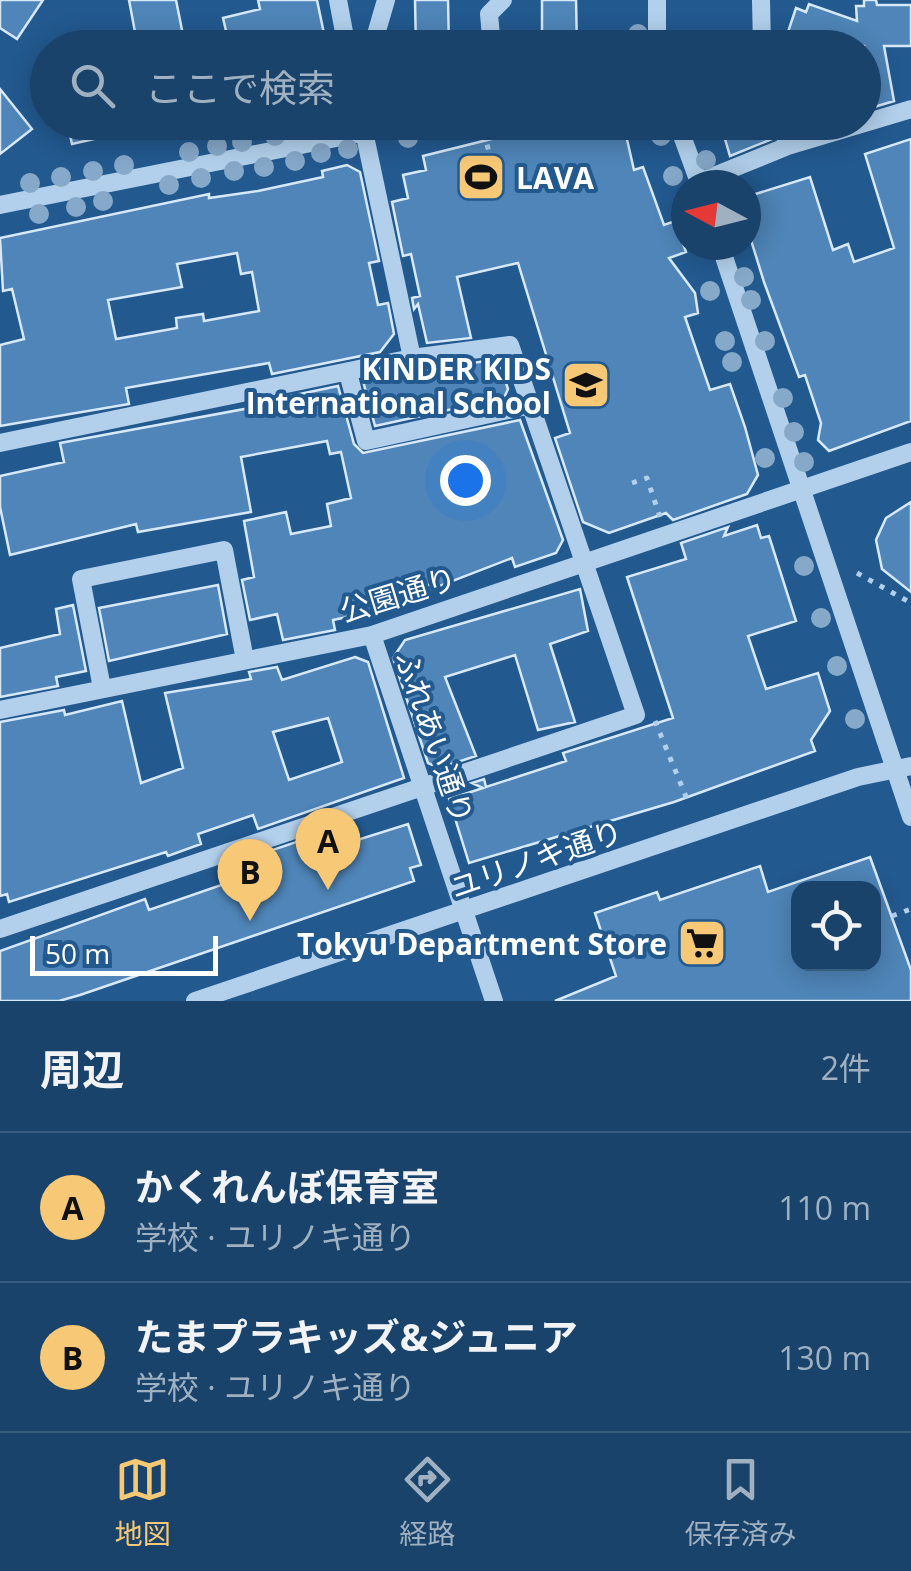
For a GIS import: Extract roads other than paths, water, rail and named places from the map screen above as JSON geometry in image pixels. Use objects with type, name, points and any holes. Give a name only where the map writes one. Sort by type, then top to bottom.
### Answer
[{"type":"street","points":[[338,0],[344,30]]},
{"type":"street","points":[[377,30],[386,0]]},
{"type":"street","points":[[490,30],[489,14],[503,0]]},
{"type":"street","points":[[657,0],[657,30]]},
{"type":"street","points":[[761,0],[762,30]]},
{"type":"street","points":[[881,118],[911,109]]},
{"type":"street","points":[[0,205],[302,140]]},
{"type":"street","points":[[366,140],[412,358]]},
{"type":"street","points":[[683,140],[694,170]]},
{"type":"street","points":[[786,140],[788,146]]},
{"type":"street","points":[[730,170],[808,140]]},
{"type":"street","points":[[725,260],[802,490],[903,768],[911,817]]},
{"type":"street","points":[[0,443],[412,358],[510,346],[636,715],[0,929]]},
{"type":"street","points":[[348,373],[366,442],[530,405]]},
{"type":"street","name":"公園通り","points":[[0,710],[372,635],[911,452]]},
{"type":"street","points":[[102,688],[82,579],[224,550],[245,660]]},
{"type":"street","name":"ふれあい通り","points":[[372,635],[494,1001]]},
{"type":"street","name":"ユリノキ通り","points":[[196,1001],[858,777],[903,768]]},
{"type":"place","name":"LAVA","points":[[481,177]]},
{"type":"place","name":"KINDER KIDS International School","points":[[586,385]]},
{"type":"place","name":"かくれんぼ保育室","points":[[328,890]]},
{"type":"place","name":"たまプラキッズ&ジュニア","points":[[250,921]]},
{"type":"place","name":"Tokyu Department Store","points":[[702,943]]}]
